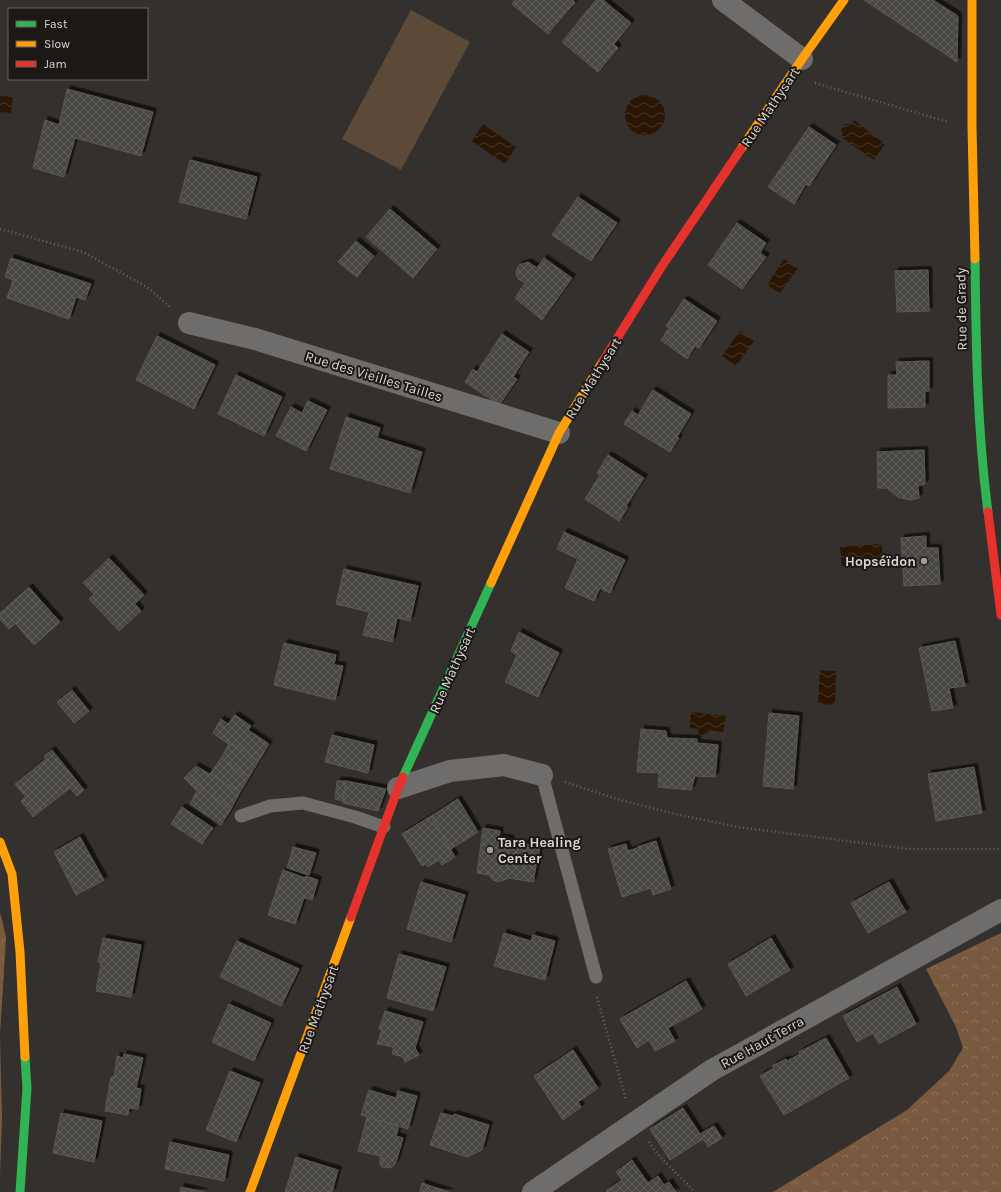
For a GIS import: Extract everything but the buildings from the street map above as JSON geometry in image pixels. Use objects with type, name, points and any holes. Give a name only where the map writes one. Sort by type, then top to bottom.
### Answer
[{"type":"street","points":[[723,0],[796,68]]},
{"type":"street","name":"Rue Mathysart","points":[[250,1192],[398,788],[559,434],[662,266],[796,68],[844,0]]},
{"type":"street","name":"Rue de Grady","points":[[972,0],[972,127],[976,377],[985,490],[1001,615]]},
{"type":"street","name":"Rue des Vieilles Tailles","points":[[189,323],[249,337],[559,434]]},
{"type":"street","points":[[398,788],[450,771],[504,765],[542,775]]},
{"type":"street","points":[[0,842],[12,874],[20,952],[27,1088],[20,1192]]},
{"type":"street","name":"Rue Haut Terra","points":[[533,1192],[712,1070],[1001,910]]},
{"type":"lane","points":[[542,775],[596,977]]},
{"type":"lane","points":[[241,816],[270,806],[303,803],[355,816],[384,827]]},
{"type":"path","points":[[796,68],[953,123],[972,127]]},
{"type":"path","points":[[0,230],[83,252],[147,287],[189,323]]},
{"type":"path","points":[[542,775],[620,800],[680,815],[738,827],[909,849],[1001,849]]},
{"type":"path","points":[[596,977],[594,984],[625,1097],[635,1123],[660,1158],[695,1192]]},
{"type":"green space","points":[[0,912],[6,937],[0,1035]]},
{"type":"green space","points":[[1001,933],[1001,1192],[773,1192],[907,1110],[949,1071],[963,1048],[956,1027],[926,969]]},
{"type":"green space","points":[[0,1035],[2,1118],[0,1176]]},
{"type":"shaded area","points":[[411,10],[470,42],[401,170],[342,139]]},
{"type":"water","points":[[641,95],[649,95],[656,98],[662,104],[665,115],[662,126],[656,132],[649,135],[641,135],[634,132],[628,126],[625,119],[625,111],[628,104],[634,98]]},
{"type":"water","points":[[0,96],[13,97],[11,113],[0,112]]},
{"type":"water","points":[[854,120],[885,144],[874,160],[841,137],[843,133],[841,130],[844,125],[848,123],[851,125]]},
{"type":"water","points":[[483,124],[516,147],[505,164],[472,141]]},
{"type":"water","points":[[784,259],[798,268],[780,293],[767,285]]},
{"type":"water","points":[[740,331],[754,341],[736,366],[722,356]]},
{"type":"water","points":[[882,544],[882,565],[842,567],[840,547]]},
{"type":"water","points":[[820,670],[836,671],[835,705],[818,704]]},
{"type":"water","points":[[691,712],[726,716],[723,732],[709,730],[708,733],[704,735],[699,734],[698,729],[690,728]]},
{"type":"traffic: fast","points":[[975,259],[979,417],[988,512]]},
{"type":"traffic: fast","points":[[403,777],[491,583]]},
{"type":"traffic: fast","points":[[20,1192],[27,1088],[25,1057]]},
{"type":"traffic: slow","points":[[741,149],[844,0]]},
{"type":"traffic: slow","points":[[972,0],[972,127],[975,259]]},
{"type":"traffic: slow","points":[[491,583],[559,433],[603,361]]},
{"type":"traffic: slow","points":[[0,842],[12,874],[20,952],[25,1057]]},
{"type":"traffic: slow","points":[[250,1192],[351,917]]},
{"type":"traffic: jam","points":[[603,361],[662,266],[741,149]]},
{"type":"traffic: jam","points":[[988,512],[1001,615]]},
{"type":"traffic: jam","points":[[351,917],[403,777]]},
{"type":"place","name":"Hopséïdon","points":[[924,561]]},
{"type":"place","name":"Tara Healing Center","points":[[490,850]]}]
